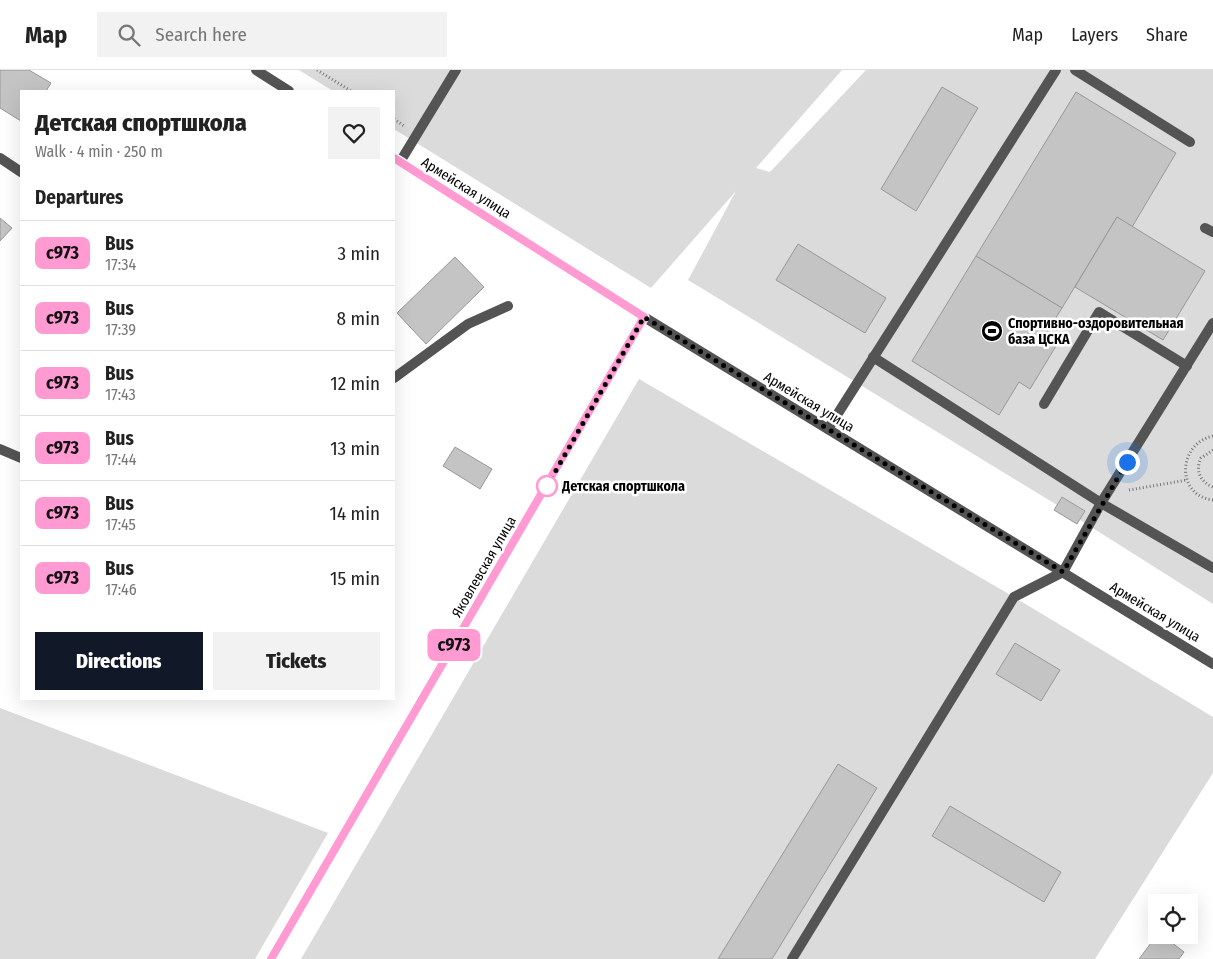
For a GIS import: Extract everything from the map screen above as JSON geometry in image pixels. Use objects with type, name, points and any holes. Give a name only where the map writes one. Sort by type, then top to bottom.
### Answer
[{"type":"street","points":[[256,70],[287,90]]},
{"type":"street","points":[[397,160],[456,70]]},
{"type":"street","points":[[828,430],[1056,70]]},
{"type":"street","points":[[1075,70],[1190,142]]},
{"type":"street","points":[[0,158],[20,171]]},
{"type":"street","name":"Армейская улица","points":[[397,160],[644,317],[1213,664]]},
{"type":"street","points":[[395,377],[468,324],[508,306]]},
{"type":"street","points":[[1044,404],[1099,312],[1187,366]]},
{"type":"street","name":"Яковлевская улица","points":[[271,959],[644,317]]},
{"type":"street","points":[[792,959],[1014,597],[1063,572],[1101,503],[1213,324]]},
{"type":"street","points":[[874,357],[1101,503],[1213,568]]},
{"type":"street","points":[[0,449],[20,458]]},
{"type":"path","points":[[318,70],[349,90]]},
{"type":"path","points":[[1213,436],[1197,443],[1190,450],[1185,465],[1187,480],[1200,495],[1213,500]]},
{"type":"path","points":[[1213,450],[1201,458],[1198,469],[1202,480],[1213,487]]},
{"type":"path","points":[[1107,494],[1187,480]]},
{"type":"shaded area","name":"Спортивно-оздоровительная база ЦСКА","points":[[299,70],[842,70],[756,168],[770,172],[866,70],[1213,70],[1213,604],[1080,520],[1085,511],[1062,497],[1057,505],[688,280],[736,191],[651,288],[395,130],[395,90],[331,90]]},
{"type":"shaded area","points":[[639,379],[1014,597],[1213,717],[1213,773],[1095,959],[301,959]]},
{"type":"shaded area","points":[[0,708],[328,833],[255,959],[0,959]]},
{"type":"building","points":[[0,70],[29,70],[51,83],[47,90],[20,90],[20,120],[0,108]]},
{"type":"building","points":[[942,87],[978,108],[916,211],[881,189]]},
{"type":"building","points":[[1076,92],[1176,153],[1132,227],[1117,217],[1062,308],[976,256]]},
{"type":"building","points":[[1117,217],[1205,271],[1163,340],[1075,287]]},
{"type":"building","points":[[0,218],[12,228],[0,241]]},
{"type":"building","points":[[798,244],[886,298],[865,333],[776,280]]},
{"type":"building","points":[[976,256],[1062,308],[1043,338],[1056,346],[1030,389],[1019,382],[999,415],[912,361]]},
{"type":"building","points":[[455,257],[484,287],[426,344],[397,313]]},
{"type":"building","points":[[455,447],[492,469],[480,489],[443,466]]},
{"type":"building","points":[[1062,497],[1085,511],[1077,524],[1054,510]]},
{"type":"building","points":[[1015,643],[1060,670],[1041,701],[996,674]]},
{"type":"building","points":[[838,764],[877,788],[772,959],[718,959]]},
{"type":"building","points":[[950,806],[1061,872],[1044,902],[932,836]]},
{"type":"building","points":[[1150,944],[1174,944],[1184,952],[1179,959],[1139,959]]},
{"type":"bus line","name":"с973","points":[[271,959],[547,487],[644,317],[395,159]]},
{"type":"place","name":"Спортивно-оздоровительная база ЦСКА","points":[[992,331]]},
{"type":"place","name":"Детская спортшкола","points":[[547,486]]},
{"type":"route","points":[[547,486],[644,317],[1063,572],[1101,503],[1127,462]]}]
